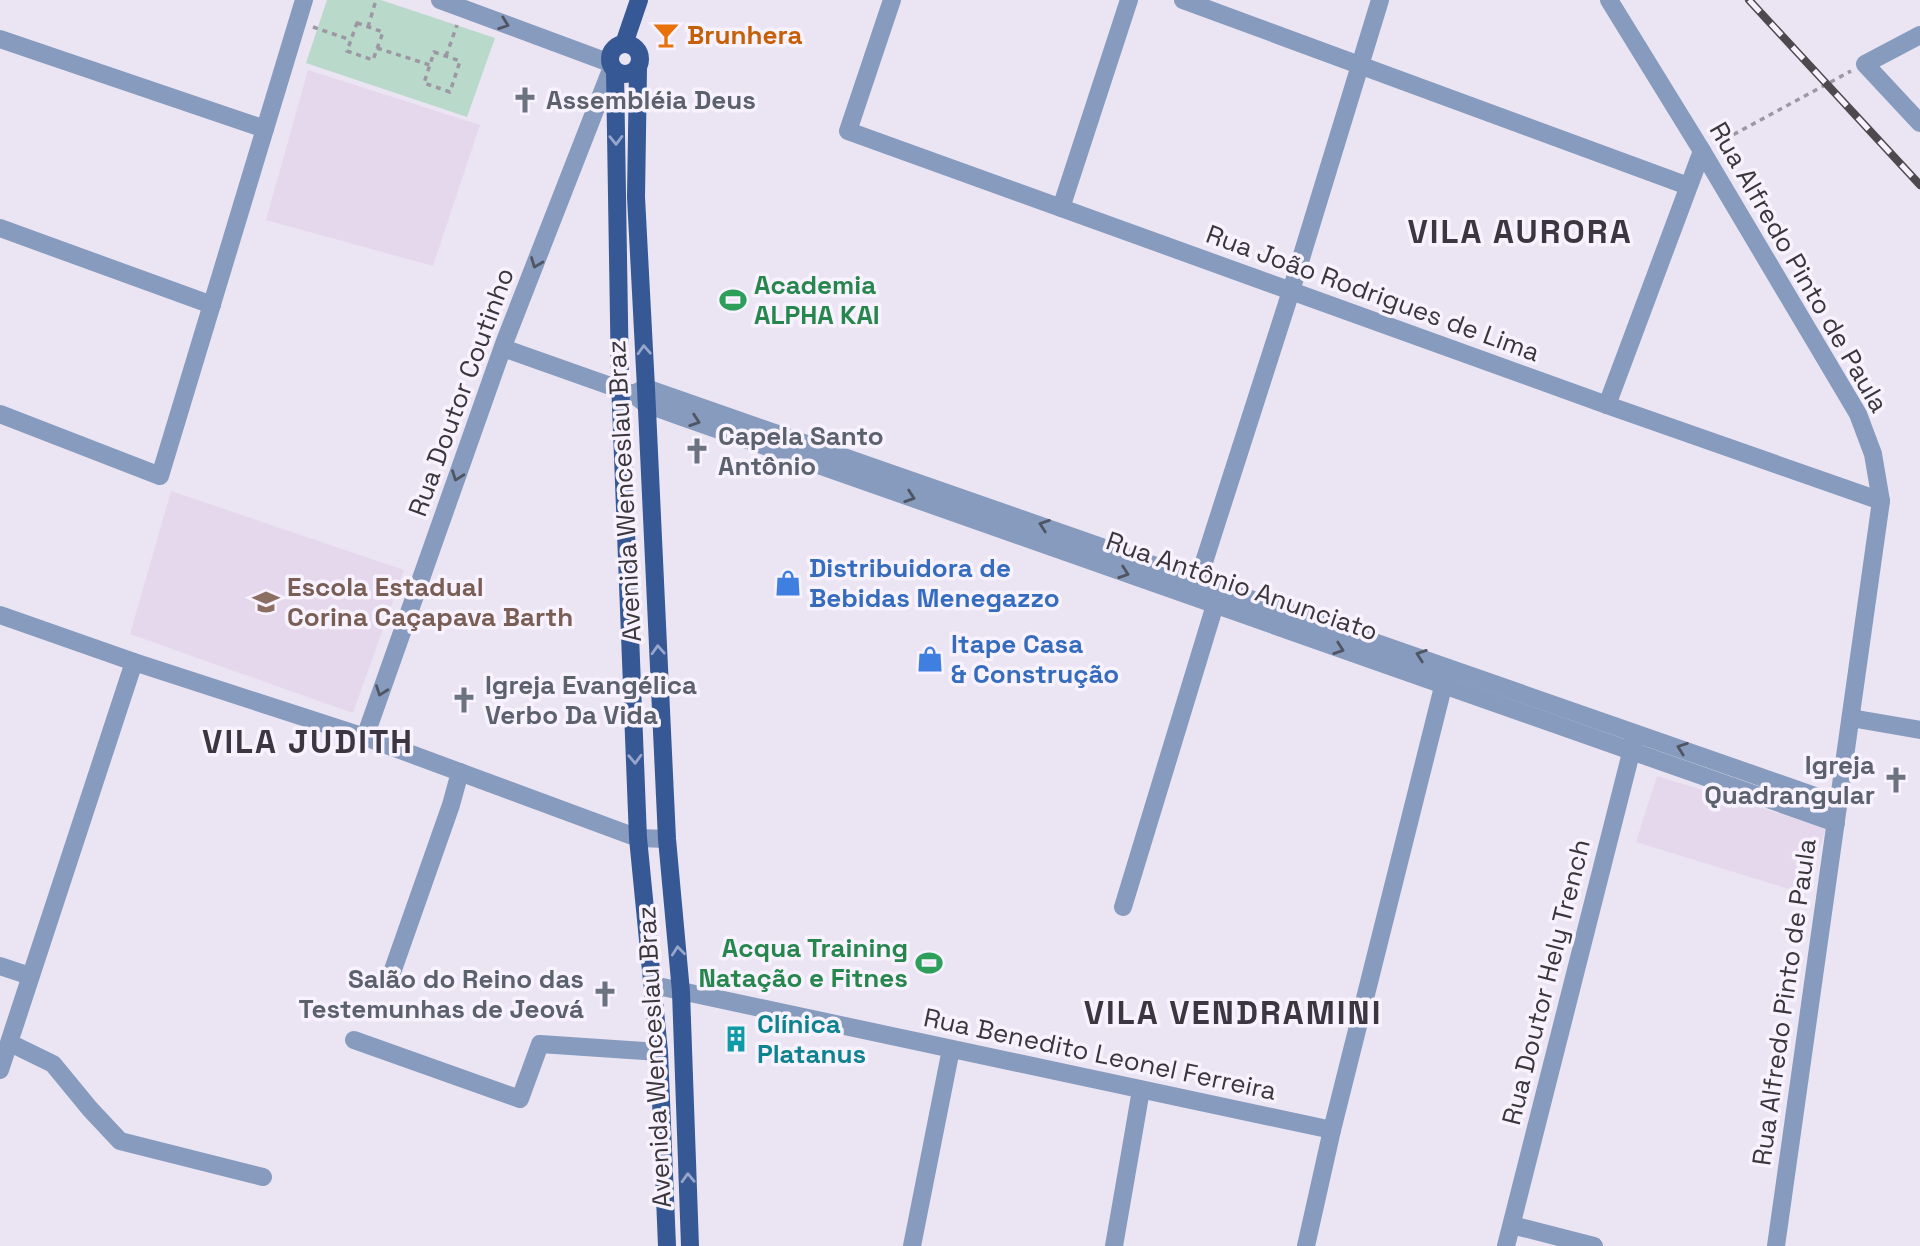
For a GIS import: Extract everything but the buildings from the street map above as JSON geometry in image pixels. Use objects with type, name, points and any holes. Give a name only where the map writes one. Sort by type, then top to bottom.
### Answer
[{"type":"main road","points":[[624,44],[639,0]]},
{"type":"main road","points":[[624,44],[633,46],[640,54],[638,68],[625,75],[612,67],[611,52],[624,44]]},
{"type":"main road","name":"Avenida Wenceslau Braz","points":[[612,67],[657,621],[667,839],[681,992],[690,1246]]},
{"type":"main road","name":"Avenida Wenceslau Braz","points":[[638,68],[637,394],[629,623],[638,838],[659,1052],[667,1246]]},
{"type":"main road","points":[[629,623],[657,621]]},
{"type":"street","points":[[0,414],[160,476],[304,0]]},
{"type":"street","points":[[440,0],[612,67]]},
{"type":"street","name":"Rua João Rodrigues de Lima","points":[[892,0],[848,131],[1881,501]]},
{"type":"street","points":[[1060,208],[1129,0]]},
{"type":"street","points":[[1183,0],[1688,186]]},
{"type":"street","points":[[1193,597],[1380,0]]},
{"type":"street","name":"Rua Alfredo Pinto de Paula","points":[[1609,0],[1858,414],[1872,454],[1881,501],[1776,1246]]},
{"type":"street","points":[[1920,35],[1864,64],[1920,123]]},
{"type":"street","points":[[0,39],[265,129]]},
{"type":"street","name":"Rua Doutor Coutinho","points":[[365,737],[503,348],[612,67]]},
{"type":"street","points":[[1607,405],[1702,151]]},
{"type":"street","points":[[0,228],[212,305]]},
{"type":"street","name":"Rua Antônio Anunciato","points":[[503,348],[975,511],[1215,605],[1836,823]]},
{"type":"street","name":"Rua Antônio Anunciato","points":[[975,511],[1221,585],[1838,804]]},
{"type":"street","points":[[1124,907],[1221,585]]},
{"type":"street","points":[[0,615],[365,737],[638,838],[667,839]]},
{"type":"street","points":[[0,1070],[134,662]]},
{"type":"street","points":[[1306,1246],[1332,1130],[1448,665]]},
{"type":"street","points":[[1498,705],[1505,685]]},
{"type":"street","points":[[1851,718],[1920,730]]},
{"type":"street","name":"Rua Doutor Hely Trench","points":[[1506,1246],[1637,731]]},
{"type":"street","points":[[389,981],[460,772]]},
{"type":"street","points":[[0,966],[30,976]]},
{"type":"street","name":"Rua Benedito Leonel Ferreira","points":[[653,985],[1332,1130]]},
{"type":"street","points":[[355,1040],[520,1099],[540,1044],[659,1052]]},
{"type":"street","points":[[10,1043],[53,1064],[120,1141],[262,1177]]},
{"type":"street","points":[[912,1246],[951,1049]]},
{"type":"street","points":[[1114,1246],[1141,1090]]},
{"type":"street","points":[[1512,1225],[1594,1246]]},
{"type":"path","points":[[368,27],[376,0]]},
{"type":"path","points":[[446,56],[463,9]]},
{"type":"path","points":[[298,21],[351,40]]},
{"type":"path","points":[[357,23],[383,32],[373,60],[347,51],[351,40],[357,23]]},
{"type":"path","points":[[377,48],[430,65]]},
{"type":"path","points":[[434,52],[446,56],[460,61],[450,92],[424,83],[434,52]]},
{"type":"path","points":[[1702,151],[1864,64]]},
{"type":"shaded area","points":[[308,70],[480,125],[433,266],[266,220]]},
{"type":"shaded area","name":"Escola Estadual Corina Caçapava Barth","points":[[171,491],[404,570],[353,713],[130,634]]},
{"type":"shaded area","points":[[1657,776],[1826,828],[1805,894],[1636,842]]},
{"type":"green space","points":[[327,0],[381,0],[495,38],[467,117],[306,63]]},
{"type":"railway","points":[[1749,0],[1920,185]]},
{"type":"place","name":"Brunhera","points":[[666,35]]},
{"type":"place","name":"Assembléia Deus","points":[[525,100]]},
{"type":"place","name":"Academia ALPHA KAI","points":[[733,300]]},
{"type":"place","name":"Capela Santo Antônio","points":[[697,451]]},
{"type":"place","name":"Distribuidora de Bebidas Menegazzo","points":[[788,583]]},
{"type":"place","name":"Escola Estadual Corina Caçapava Barth","points":[[266,602]]},
{"type":"place","name":"Itape Casa & Construção","points":[[930,659]]},
{"type":"place","name":"Igreja Evangélica Verbo Da Vida","points":[[464,700]]},
{"type":"place","name":"Igreja Quadrangular","points":[[1896,780]]},
{"type":"place","name":"Acqua Training Natação e Fitnes","points":[[929,963]]},
{"type":"place","name":"Salão do Reino das Testemunhas de Jeová","points":[[605,994]]},
{"type":"place","name":"Clínica Platanus","points":[[736,1039]]},
{"type":"district","name":"VILA AURORA","points":[[1520,231]]},
{"type":"district","name":"VILA JUDITH","points":[[308,741]]},
{"type":"district","name":"VILA VENDRAMINI","points":[[1233,1012]]}]
